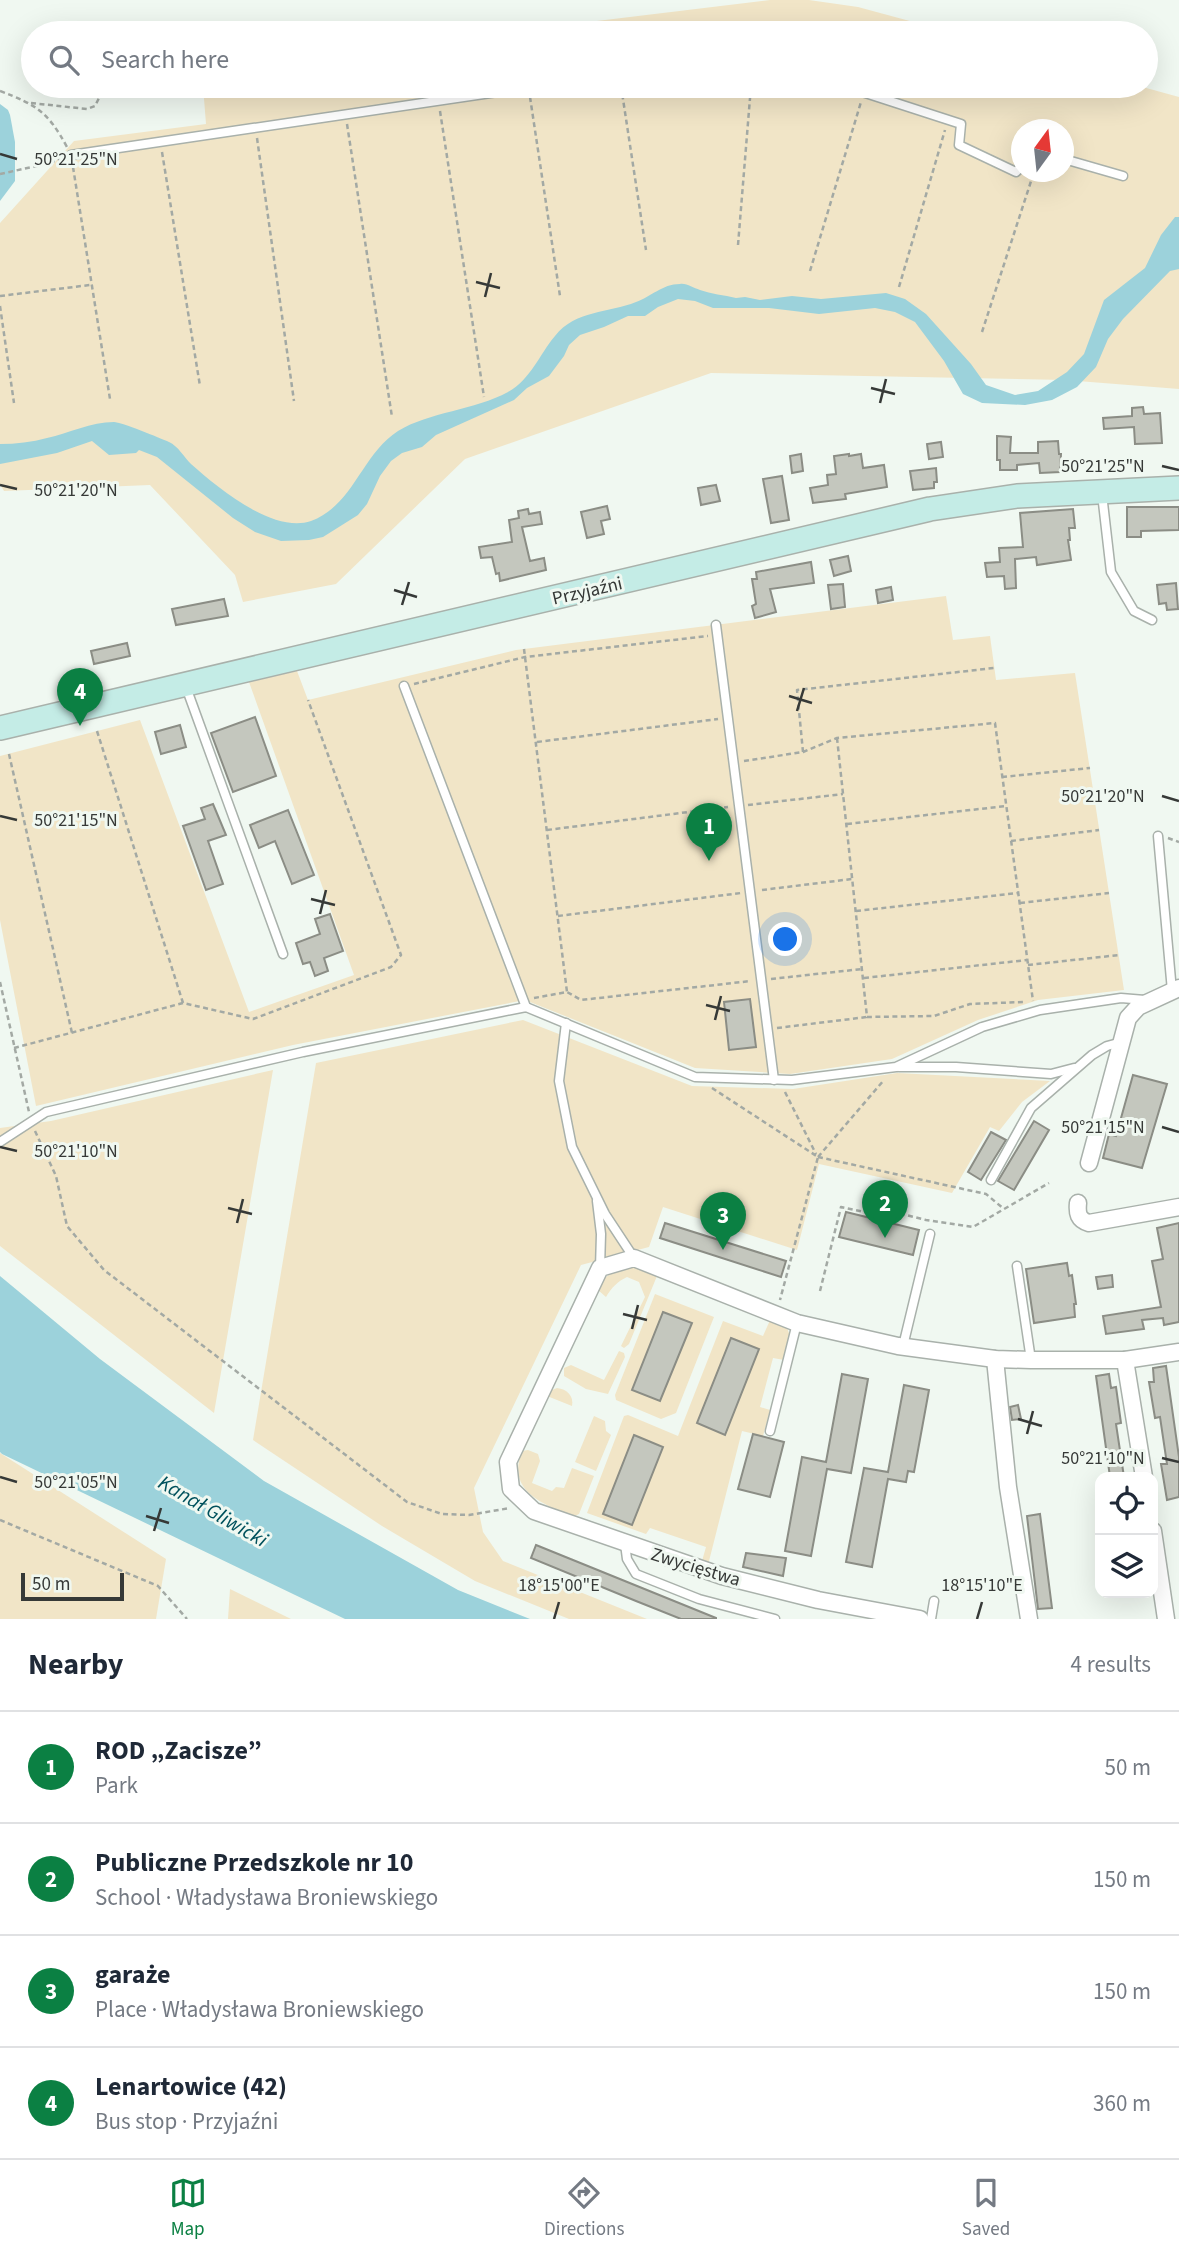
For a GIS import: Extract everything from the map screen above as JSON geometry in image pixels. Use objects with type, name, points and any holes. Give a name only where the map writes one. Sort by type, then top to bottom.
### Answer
[{"type":"main road","name":"Przyjaźni","points":[[0,727],[930,509],[1017,496],[1179,488]]},
{"type":"street","points":[[1089,1163],[1128,1018],[1138,1007],[1176,989]]},
{"type":"street","points":[[1078,1203],[1078,1216],[1082,1222],[1088,1223],[1179,1207]]},
{"type":"street","points":[[600,1268],[634,1258],[797,1323],[903,1346],[995,1359],[1031,1360],[1125,1360],[1179,1352]]},
{"type":"street","name":"Zwycięstwa","points":[[600,1268],[508,1462],[511,1489],[534,1511],[722,1576],[891,1616],[920,1619]]},
{"type":"street","points":[[995,1359],[1008,1486],[1029,1619]]},
{"type":"street","points":[[1125,1360],[1143,1472]]},
{"type":"street","points":[[1154,1535],[1166,1619]]},
{"type":"lane","points":[[71,155],[452,98]]},
{"type":"lane","points":[[882,98],[961,124],[959,145],[1011,170]]},
{"type":"lane","points":[[1074,162],[1124,176]]},
{"type":"lane","points":[[1102,491],[1111,572],[1134,611],[1152,620]]},
{"type":"lane","points":[[716,625],[767,1029],[776,1080]]},
{"type":"lane","points":[[185,684],[283,954]]},
{"type":"lane","points":[[404,686],[525,1003]]},
{"type":"lane","points":[[1158,836],[1176,989]]},
{"type":"lane","points":[[895,1067],[982,1027],[1040,1010],[1121,999],[1151,1001]]},
{"type":"lane","points":[[0,1142],[46,1112],[525,1003],[695,1077],[776,1080],[895,1067],[956,1067],[1051,1074],[1077,1068]]},
{"type":"lane","points":[[566,1023],[559,1082],[572,1147],[596,1195],[634,1258]]},
{"type":"lane","points":[[990,1180],[1031,1108],[1092,1055],[1107,1046],[1122,1042]]},
{"type":"lane","points":[[596,1195],[601,1234],[600,1268]]},
{"type":"lane","points":[[903,1346],[930,1234]]},
{"type":"lane","points":[[1017,1266],[1031,1360]]},
{"type":"lane","points":[[770,1431],[797,1323]]},
{"type":"lane","points":[[625,1544],[627,1559],[636,1574],[699,1599],[775,1619]]},
{"type":"lane","points":[[931,1619],[934,1601]]},
{"type":"path","points":[[0,91],[31,103],[87,109],[95,106],[97,98]]},
{"type":"path","points":[[535,98],[561,296]]},
{"type":"path","points":[[623,98],[646,250]]},
{"type":"path","points":[[738,245],[750,98]]},
{"type":"path","points":[[810,271],[862,98]]},
{"type":"path","points":[[438,100],[484,397]]},
{"type":"path","points":[[31,103],[54,123],[71,155],[110,399]]},
{"type":"path","points":[[345,114],[392,417]]},
{"type":"path","points":[[899,287],[947,120]]},
{"type":"path","points":[[256,127],[294,401]]},
{"type":"path","points":[[161,142],[200,386]]},
{"type":"path","points":[[0,174],[46,164],[71,155]]},
{"type":"path","points":[[982,332],[1031,182]]},
{"type":"path","points":[[0,296],[90,285]]},
{"type":"path","points":[[0,306],[14,403]]},
{"type":"path","points":[[404,686],[525,657],[718,635]]},
{"type":"path","points":[[524,649],[567,992]]},
{"type":"path","points":[[803,752],[797,690],[994,668]]},
{"type":"path","points":[[536,742],[728,718]]},
{"type":"path","points":[[734,762],[803,752],[837,738],[995,723],[1033,1002],[970,1004],[934,1016],[867,1017],[767,1029]]},
{"type":"path","points":[[97,731],[183,1003]]},
{"type":"path","points":[[837,738],[867,1017]]},
{"type":"path","points":[[9,754],[72,1033]]},
{"type":"path","points":[[1002,777],[1090,768]]},
{"type":"path","points":[[547,830],[843,794]]},
{"type":"path","points":[[846,824],[1006,806]]},
{"type":"path","points":[[1011,841],[1099,830]]},
{"type":"path","points":[[759,891],[852,879]]},
{"type":"path","points":[[558,916],[745,892]]},
{"type":"path","points":[[856,911],[1018,893]]},
{"type":"path","points":[[1020,903],[1109,893]]},
{"type":"path","points":[[1028,965],[1119,955]]},
{"type":"path","points":[[863,978],[1027,960]]},
{"type":"path","points":[[768,979],[862,969]]},
{"type":"path","points":[[525,1003],[567,992],[581,1000],[755,981]]},
{"type":"path","points":[[0,982],[31,1122],[56,1176],[68,1226],[104,1270],[407,1502],[442,1514],[469,1515],[509,1508],[534,1511]]},
{"type":"path","points":[[776,1315],[818,1157],[895,1067]]},
{"type":"path","points":[[695,1077],[818,1157],[986,1194],[1004,1209]]},
{"type":"path","points":[[776,1080],[818,1157]]},
{"type":"path","points":[[820,1291],[841,1207],[869,1213],[870,1206],[926,1220],[973,1227],[1049,1183]]},
{"type":"path","points":[[0,1520],[158,1586],[187,1619]]},
{"type":"shaded area","points":[[770,0],[809,0],[858,7],[910,21],[597,21]]},
{"type":"shaded area","points":[[1158,91],[1179,97],[1179,389],[1065,380],[711,373],[465,459],[336,584],[243,602],[235,575],[150,485],[4,491],[0,484],[0,223],[74,141],[206,124],[204,98],[1158,98]]},
{"type":"shaded area","points":[[946,596],[953,640],[990,636],[996,680],[1075,673],[1124,990],[1038,1000],[978,1020],[892,1059],[790,1074],[695,1068],[525,1000],[293,1045],[36,1106],[0,920],[0,756],[140,720],[249,1012],[354,975],[249,682],[297,671],[308,700],[516,650]]},
{"type":"shaded area","points":[[523,1020],[692,1086],[793,1089],[897,1073],[1050,1081],[1022,1102],[999,1131],[990,1127],[952,1193],[819,1164],[797,1250],[663,1207],[649,1247],[581,1265],[474,1488],[483,1532],[503,1561],[647,1619],[569,1619],[475,1581],[382,1526],[253,1440],[316,1063]]},
{"type":"shaded area","points":[[273,1070],[214,1413],[0,1246],[0,1128],[51,1121]]},
{"type":"shaded area","points":[[630,1267],[637,1267],[657,1276],[629,1344],[624,1348],[621,1346],[645,1297],[639,1282],[627,1277],[615,1285],[606,1297],[598,1290],[606,1277]]},
{"type":"shaded area","points":[[655,1294],[714,1317],[676,1413],[661,1419],[616,1400],[615,1395]]},
{"type":"shaded area","points":[[771,1318],[786,1325],[790,1336],[784,1360],[773,1358],[760,1407],[770,1410],[763,1436],[742,1431],[708,1565],[702,1561],[706,1547],[650,1528],[646,1534],[587,1513],[624,1416],[628,1415],[678,1436],[723,1321],[763,1336]]},
{"type":"shaded area","points":[[619,1351],[624,1353],[625,1357],[608,1394],[586,1389],[564,1376],[564,1368],[571,1365],[604,1380]]},
{"type":"shaded area","points":[[557,1388],[569,1394],[572,1406],[547,1396]]},
{"type":"shaded area","points":[[594,1416],[605,1421],[606,1431],[611,1435],[596,1471],[575,1462]]},
{"type":"shaded area","points":[[522,1451],[538,1454],[540,1461],[532,1483],[552,1491],[556,1487],[564,1488],[572,1468],[594,1476],[579,1514],[573,1517],[550,1507],[523,1486],[518,1465]]},
{"type":"shaded area","points":[[0,1453],[166,1559],[156,1619],[0,1619]]},
{"type":"shaded area","points":[[230,1589],[291,1619],[228,1619]]},
{"type":"water","points":[[0,104],[10,115],[15,142],[15,181],[0,201]]},
{"type":"water","points":[[1175,217],[1179,217],[1179,269],[1170,271],[1123,319],[1108,339],[1096,367],[1077,387],[1052,400],[1025,405],[982,403],[963,394],[944,361],[915,322],[895,312],[875,308],[819,314],[769,308],[713,308],[695,301],[678,299],[645,316],[628,316],[580,335],[569,345],[549,376],[527,388],[514,400],[436,435],[422,447],[402,453],[391,461],[380,476],[367,504],[358,515],[323,537],[281,541],[255,532],[233,518],[157,457],[139,450],[136,453],[109,455],[92,441],[57,453],[0,464],[0,444],[36,441],[114,422],[172,444],[191,464],[230,496],[263,515],[296,523],[311,521],[338,504],[375,453],[398,431],[424,419],[495,398],[516,387],[555,336],[572,321],[626,306],[668,286],[680,284],[736,298],[760,300],[792,296],[821,299],[886,293],[905,299],[926,314],[986,385],[1015,395],[1038,391],[1067,372],[1084,354],[1104,300],[1145,268],[1161,235]]},
{"type":"water","name":"Kanał Gliwicki","points":[[0,1276],[100,1359],[264,1481],[458,1590],[530,1619],[345,1619],[2,1454]]},
{"type":"building","points":[[1143,407],[1144,414],[1160,413],[1162,443],[1135,444],[1134,427],[1104,429],[1103,418],[1132,416],[1132,408]]},
{"type":"building","points":[[997,436],[1011,437],[1010,453],[1038,453],[1038,442],[1058,441],[1061,454],[1060,472],[1040,473],[1039,463],[1017,465],[1017,470],[1000,470],[1000,460],[997,460]]},
{"type":"building","points":[[941,442],[943,457],[929,459],[927,444]]},
{"type":"building","points":[[801,454],[803,471],[792,473],[790,456]]},
{"type":"building","points":[[861,454],[863,468],[884,465],[887,487],[845,494],[846,499],[813,503],[810,488],[828,485],[827,475],[836,474],[834,456]]},
{"type":"building","points":[[936,468],[937,482],[934,482],[934,488],[913,490],[910,471]]},
{"type":"building","points":[[782,476],[789,520],[771,523],[763,479]]},
{"type":"building","points":[[716,485],[720,501],[701,505],[698,488]]},
{"type":"building","points":[[607,506],[610,519],[601,521],[604,534],[587,538],[581,512]]},
{"type":"building","points":[[1127,507],[1179,507],[1179,530],[1141,531],[1141,537],[1127,537]]},
{"type":"building","points":[[528,509],[529,514],[540,512],[542,524],[522,527],[530,561],[544,558],[546,570],[500,581],[492,557],[481,558],[479,547],[512,542],[509,520],[519,518],[518,511]]},
{"type":"building","points":[[1073,509],[1075,528],[1069,528],[1068,540],[1071,560],[1037,565],[1036,557],[1015,559],[1016,588],[1005,589],[1004,576],[987,577],[985,563],[1000,562],[999,548],[1023,547],[1020,513]]},
{"type":"building","points":[[848,556],[851,571],[834,576],[830,560]]},
{"type":"building","points":[[811,562],[814,583],[770,589],[776,612],[755,618],[752,579],[757,579],[756,572]]},
{"type":"building","points":[[1176,583],[1178,609],[1167,610],[1166,603],[1159,604],[1157,585]]},
{"type":"building","points":[[843,584],[845,607],[831,609],[828,585]]},
{"type":"building","points":[[891,587],[893,600],[878,603],[876,590]]},
{"type":"building","points":[[224,599],[228,616],[176,625],[172,609]]},
{"type":"building","points":[[127,643],[130,656],[94,664],[91,651]]},
{"type":"building","points":[[255,717],[276,776],[233,792],[211,733]]},
{"type":"building","points":[[180,725],[186,747],[161,754],[155,732]]},
{"type":"building","points":[[213,804],[226,835],[208,841],[223,884],[206,890],[183,826],[205,819],[201,808]]},
{"type":"building","points":[[288,810],[314,875],[292,884],[275,841],[259,848],[250,825]]},
{"type":"building","points":[[330,914],[343,951],[324,958],[328,971],[315,976],[310,962],[303,964],[296,943],[320,934],[315,919]]},
{"type":"building","points":[[750,999],[756,1047],[729,1050],[724,1002]]},
{"type":"building","points":[[1133,1075],[1167,1084],[1142,1168],[1103,1158],[1109,1134],[1116,1136]]},
{"type":"building","points":[[1034,1121],[1049,1130],[1014,1190],[998,1181]]},
{"type":"building","points":[[991,1132],[1006,1140],[981,1180],[968,1172]]},
{"type":"building","points":[[846,1212],[919,1230],[913,1255],[839,1237]]},
{"type":"building","points":[[665,1223],[786,1261],[781,1277],[660,1238]]},
{"type":"building","points":[[1179,1223],[1179,1322],[1164,1325],[1163,1318],[1142,1320],[1144,1329],[1106,1334],[1103,1316],[1161,1307],[1152,1261],[1163,1259],[1157,1228]]},
{"type":"building","points":[[1067,1263],[1069,1276],[1072,1275],[1075,1317],[1034,1323],[1026,1269]]},
{"type":"building","points":[[1112,1275],[1113,1287],[1098,1289],[1096,1277]]},
{"type":"building","points":[[663,1312],[692,1323],[660,1401],[632,1390]]},
{"type":"building","points":[[731,1338],[759,1349],[725,1435],[697,1423]]},
{"type":"building","points":[[1166,1366],[1179,1457],[1179,1497],[1167,1500],[1161,1464],[1167,1464],[1160,1417],[1155,1418],[1149,1382],[1154,1382],[1153,1368]]},
{"type":"building","points":[[842,1374],[868,1379],[851,1473],[827,1469],[811,1556],[785,1551],[802,1457],[826,1462]]},
{"type":"building","points":[[1109,1374],[1111,1388],[1116,1387],[1121,1423],[1116,1424],[1123,1472],[1109,1472],[1096,1376]]},
{"type":"building","points":[[904,1385],[929,1390],[914,1472],[908,1471],[906,1482],[888,1479],[872,1567],[846,1562],[864,1468],[888,1472]]},
{"type":"building","points":[[1018,1405],[1021,1419],[1012,1420],[1010,1407]]},
{"type":"building","points":[[753,1434],[784,1442],[770,1497],[738,1489]]},
{"type":"building","points":[[634,1435],[663,1447],[632,1525],[603,1514]]},
{"type":"building","points":[[1040,1514],[1052,1608],[1038,1609],[1027,1516]]},
{"type":"building","points":[[536,1545],[716,1619],[681,1619],[531,1558]]},
{"type":"building","points":[[746,1553],[786,1558],[783,1576],[743,1567]]},
{"type":"place","name":"Lenartowice (42)","points":[[80,726]]},
{"type":"place","name":"ROD „Zacisze”","points":[[709,861]]},
{"type":"place","name":"Publiczne Przedszkole nr 10","points":[[885,1238]]},
{"type":"place","name":"garaże","points":[[723,1250]]}]
